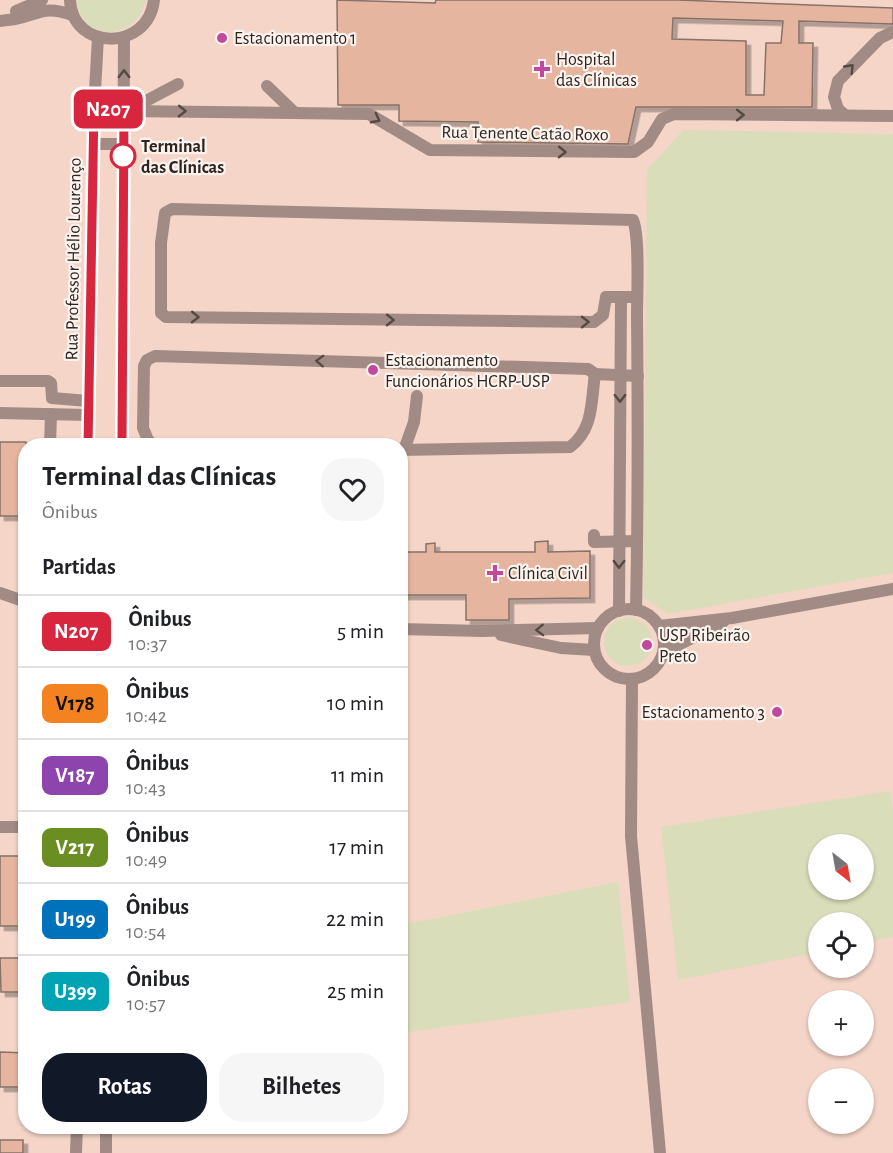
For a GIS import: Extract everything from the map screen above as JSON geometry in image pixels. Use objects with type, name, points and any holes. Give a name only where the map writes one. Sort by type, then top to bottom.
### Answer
[{"type":"street","points":[[3,20],[16,11],[42,0]]},
{"type":"street","points":[[70,0],[73,15],[84,29],[98,37],[111,40],[124,38],[137,31],[147,20],[154,0]]},
{"type":"street","points":[[3,20],[15,19],[42,10],[57,10],[73,15]]},
{"type":"street","points":[[845,115],[838,109],[834,97],[838,81],[880,38],[893,32]]},
{"type":"street","name":"Rua Professor Hélio Lourenço","points":[[88,438],[94,108],[98,37]]},
{"type":"street","points":[[122,438],[123,144],[126,110],[124,38]]},
{"type":"street","points":[[126,110],[178,84]]},
{"type":"street","points":[[267,86],[295,113]]},
{"type":"street","name":"Rua Tenente Catão Roxo","points":[[94,108],[369,114],[430,150],[634,152],[648,142],[662,119],[674,114],[893,116]]},
{"type":"street","points":[[94,144],[123,144]]},
{"type":"street","points":[[636,610],[639,429],[637,297],[636,247],[633,220],[172,209],[165,213],[161,243],[161,313],[166,317],[594,322],[603,315],[606,297],[637,297]]},
{"type":"street","points":[[619,611],[621,297]]},
{"type":"street","points":[[147,438],[143,428],[144,366],[147,360],[155,356],[588,369],[595,374],[638,376]]},
{"type":"street","points":[[408,450],[570,447],[586,432],[595,374]]},
{"type":"street","points":[[0,381],[48,381],[51,383],[52,398],[88,402]]},
{"type":"street","points":[[407,438],[414,422],[417,396]]},
{"type":"street","points":[[0,413],[88,415]]},
{"type":"street","points":[[50,438],[51,414]]},
{"type":"street","points":[[620,429],[639,429]]},
{"type":"street","points":[[620,463],[638,464]]},
{"type":"street","points":[[620,486],[638,486]]},
{"type":"street","points":[[594,535],[594,542],[637,541]]},
{"type":"street","points":[[659,626],[732,618],[893,589]]},
{"type":"street","points":[[0,592],[18,593]]},
{"type":"street","points":[[0,592],[18,599]]},
{"type":"street","points":[[636,610],[645,613],[659,626],[664,643],[663,652],[659,663],[652,671],[632,679],[619,678],[607,672],[599,662],[594,650],[594,639],[603,621],[619,611],[636,610]]},
{"type":"street","points":[[663,652],[732,618]]},
{"type":"street","points":[[408,629],[482,631],[598,628]]},
{"type":"street","points":[[482,631],[561,648],[594,650]]},
{"type":"street","points":[[632,679],[631,836],[660,1153]]},
{"type":"street","points":[[0,827],[18,827]]},
{"type":"street","points":[[76,1153],[77,1134]]},
{"type":"street","points":[[106,1134],[106,1153]]},
{"type":"shaded area","name":"USP Ribeirão Preto","points":[[0,0],[893,0],[893,1153],[0,1153]]},
{"type":"green space","points":[[77,0],[146,1],[140,15],[130,24],[119,30],[108,32],[87,23],[80,14]]},
{"type":"green space","points":[[683,130],[893,134],[893,573],[668,614],[643,597],[647,170]]},
{"type":"green space","points":[[623,618],[633,618],[648,628],[652,642],[651,651],[642,662],[633,666],[623,666],[608,656],[604,647],[604,637],[614,622]]},
{"type":"green space","points":[[890,791],[893,809],[893,937],[874,941],[874,912],[808,912],[808,954],[678,980],[661,827]]},
{"type":"green space","points":[[618,882],[630,1002],[408,1032],[408,924]]},
{"type":"building","name":"Hospital das Clínicas","points":[[337,0],[435,3],[436,0],[678,0],[893,8],[893,24],[799,21],[799,43],[813,43],[812,107],[636,107],[628,144],[478,142],[478,122],[399,121],[399,105],[338,105]],"holes":[[[673,18],[783,21],[781,43],[766,43],[764,95],[746,95],[746,41],[672,39]]]},
{"type":"building","points":[[0,442],[18,442],[18,516],[0,516]]},
{"type":"building","name":"Clínica Civil","points":[[548,541],[548,552],[590,551],[590,598],[509,599],[509,620],[466,620],[466,595],[408,595],[408,552],[426,552],[426,544],[435,543],[435,552],[535,552],[535,542]]},
{"type":"building","points":[[0,856],[18,856],[18,926],[0,926]]},
{"type":"building","points":[[0,958],[18,958],[18,992],[1,992]]},
{"type":"building","points":[[0,1052],[18,1053],[18,1087],[0,1087]]},
{"type":"building","points":[[0,1140],[23,1140],[23,1153],[0,1153]]},
{"type":"bus line","name":"N207","points":[[88,438],[94,108],[124,111],[122,438]]},
{"type":"place","name":"Estacionamento 1","points":[[222,38]]},
{"type":"place","name":"Hospital das Clínicas","points":[[542,69]]},
{"type":"place","name":"Terminal das Clínicas","points":[[123,156]]},
{"type":"place","name":"Estacionamento Funcionários HCRP-USP","points":[[373,370]]},
{"type":"place","name":"Clínica Civil","points":[[495,573]]},
{"type":"place","name":"USP Ribeirão Preto","points":[[647,645]]},
{"type":"place","name":"Estacionamento 3","points":[[777,712]]}]
